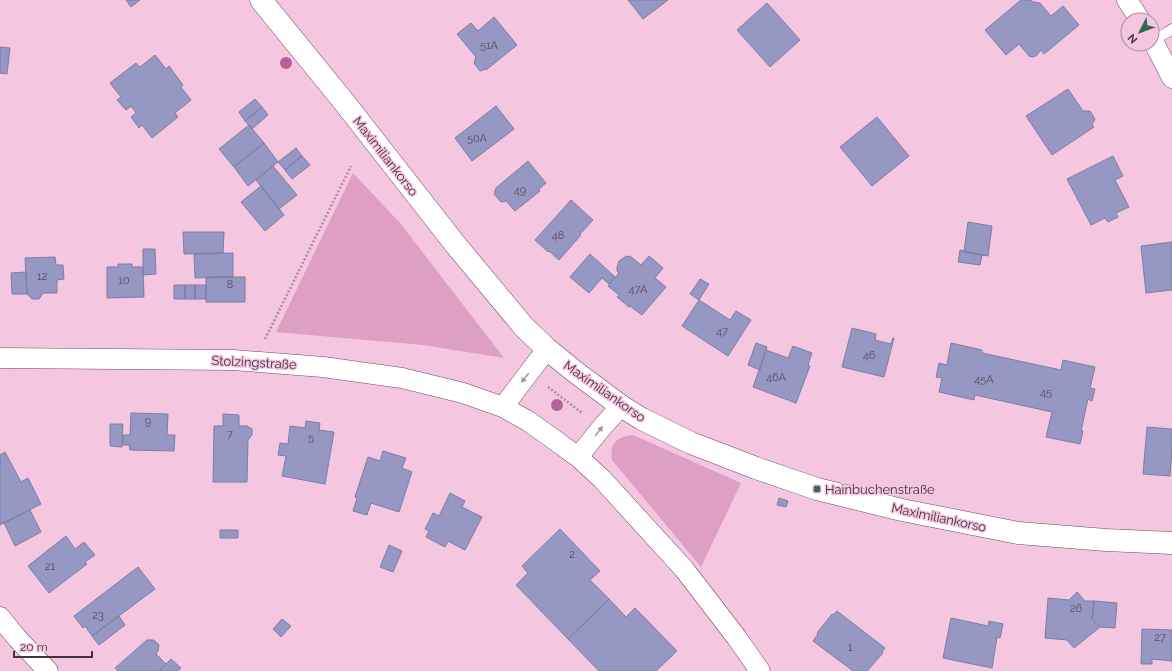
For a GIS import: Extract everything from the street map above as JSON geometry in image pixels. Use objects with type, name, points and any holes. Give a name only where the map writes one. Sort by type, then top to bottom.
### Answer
[{"type":"street","name":"Maximiliankorso","points":[[262,0],[455,244],[524,327],[547,349],[621,406],[642,419],[691,443],[735,460],[817,489],[895,509],[1018,533],[1106,540],[1172,543]]},
{"type":"street","points":[[1127,0],[1135,12]]},
{"type":"street","points":[[1159,52],[1172,78]]},
{"type":"street","points":[[503,407],[547,349]]},
{"type":"street","name":"Stolzingstraße","points":[[0,358],[233,360],[323,367],[402,378],[463,393],[503,407],[528,421],[578,457]]},
{"type":"street","points":[[621,406],[578,457],[602,479],[679,563],[737,638],[760,671]]},
{"type":"street","points":[[0,617],[17,638],[48,671]]},
{"type":"lane","points":[[1160,36],[1172,29]]},
{"type":"path","points":[[265,340],[351,166]]},
{"type":"path","points":[[548,386],[582,413]]},
{"type":"shaded area","points":[[353,173],[400,223],[504,358],[423,345],[276,332]]},
{"type":"shaded area","points":[[633,435],[741,483],[701,567],[612,460],[611,454],[615,442],[623,437]]},
{"type":"building","points":[[126,0],[140,0],[131,7]]},
{"type":"building","points":[[628,0],[668,0],[643,19]]},
{"type":"building","points":[[1021,0],[1031,0],[1033,2],[1040,3],[1051,16],[1063,6],[1079,25],[1044,54],[1041,50],[1036,56],[1029,56],[1019,44],[1006,55],[985,30]]},
{"type":"building","points":[[767,3],[800,40],[770,67],[737,30]]},
{"type":"building","points":[[494,17],[517,45],[486,70],[480,71],[474,63],[476,57],[457,34],[471,23],[478,31]]},
{"type":"building","points":[[0,47],[10,48],[7,74],[0,73]]},
{"type":"building","points":[[155,55],[166,69],[169,66],[183,85],[181,87],[191,100],[175,113],[178,117],[152,138],[142,125],[139,128],[131,117],[136,113],[131,106],[126,110],[117,100],[121,97],[110,83],[136,63],[140,67]]},
{"type":"building","points":[[1068,89],[1083,111],[1090,111],[1095,119],[1092,125],[1094,127],[1052,155],[1026,116]]},
{"type":"building","points":[[255,99],[262,107],[245,121],[239,112]]},
{"type":"building","points":[[496,106],[514,129],[472,161],[455,138]]},
{"type":"building","points":[[262,107],[268,115],[252,129],[245,121]]},
{"type":"building","points":[[877,117],[909,156],[872,186],[840,147]]},
{"type":"building","points":[[249,125],[264,143],[234,167],[219,149]]},
{"type":"building","points":[[264,143],[278,162],[248,186],[234,167]]},
{"type":"building","points":[[296,148],[302,156],[285,170],[278,162]]},
{"type":"building","points":[[302,156],[310,165],[292,179],[285,170]]},
{"type":"building","points":[[1113,156],[1123,176],[1115,180],[1129,207],[1116,213],[1118,217],[1108,222],[1105,218],[1091,225],[1067,179]]},
{"type":"building","points":[[528,161],[546,183],[539,189],[540,191],[515,211],[506,201],[501,202],[494,194],[496,188]]},
{"type":"building","points":[[273,166],[297,195],[279,209],[256,180]]},
{"type":"building","points":[[261,186],[284,215],[265,231],[241,202]]},
{"type":"building","points":[[571,200],[593,220],[559,260],[535,240]]},
{"type":"building","points":[[968,222],[992,226],[988,256],[964,252]]},
{"type":"building","points":[[183,232],[224,232],[223,253],[184,254]]},
{"type":"building","points":[[1172,242],[1172,290],[1146,293],[1141,246]]},
{"type":"building","points":[[143,249],[155,249],[156,274],[143,275]]},
{"type":"building","points":[[960,250],[982,255],[980,265],[958,262]]},
{"type":"building","points":[[233,253],[233,277],[195,278],[194,254]]},
{"type":"building","points":[[590,254],[615,277],[609,284],[602,278],[589,293],[570,277]]},
{"type":"building","points":[[630,256],[641,265],[649,256],[663,268],[655,278],[666,287],[642,315],[617,297],[619,295],[608,286],[619,273],[617,271],[617,267],[619,261]]},
{"type":"building","points":[[55,257],[56,265],[63,265],[64,279],[57,280],[57,293],[43,293],[39,299],[32,299],[27,294],[25,258]]},
{"type":"building","points":[[118,264],[132,264],[132,267],[143,267],[144,297],[107,298],[107,267],[118,267]]},
{"type":"building","points":[[26,272],[27,294],[12,294],[11,273]]},
{"type":"building","points":[[206,277],[245,277],[245,302],[206,302]]},
{"type":"building","points":[[700,279],[709,284],[699,300],[690,294]]},
{"type":"building","points":[[174,285],[185,285],[185,299],[174,299]]},
{"type":"building","points":[[185,285],[195,285],[195,299],[185,299]]},
{"type":"building","points":[[195,285],[206,285],[206,299],[195,299]]},
{"type":"building","points":[[699,300],[730,320],[736,311],[751,320],[728,356],[682,326]]},
{"type":"building","points":[[852,328],[876,334],[875,340],[891,344],[894,338],[884,377],[842,367]]},
{"type":"building","points":[[756,343],[767,347],[760,370],[748,365]]},
{"type":"building","points":[[951,343],[982,350],[982,353],[1061,370],[1063,360],[1095,367],[1090,388],[1095,389],[1092,401],[1088,399],[1081,431],[1083,431],[1080,444],[1046,437],[1052,412],[975,395],[974,400],[939,392],[942,378],[936,377],[939,363],[947,365]]},
{"type":"building","points":[[793,346],[812,353],[808,365],[810,366],[796,403],[753,387],[766,350],[788,358]]},
{"type":"building","points":[[131,413],[168,414],[167,435],[175,435],[174,451],[130,450],[129,445],[123,445],[123,435],[130,435]]},
{"type":"building","points":[[223,414],[239,415],[239,426],[247,426],[252,429],[252,435],[248,440],[247,482],[213,482],[214,426],[223,426]]},
{"type":"building","points":[[306,421],[320,423],[319,430],[334,432],[325,484],[282,476],[286,456],[278,455],[280,443],[288,444],[290,426],[305,428]]},
{"type":"building","points":[[110,424],[123,424],[122,447],[110,446]]},
{"type":"building","points":[[1147,427],[1172,429],[1170,476],[1143,474]]},
{"type":"building","points":[[383,451],[406,458],[402,468],[412,472],[399,512],[371,503],[367,515],[353,511],[357,498],[355,497],[368,457],[380,461]]},
{"type":"building","points":[[5,452],[21,482],[28,478],[41,504],[0,525],[0,455]]},
{"type":"building","points":[[450,493],[465,501],[462,507],[482,517],[465,550],[448,541],[445,547],[426,537],[429,531],[425,529],[433,513],[439,516]]},
{"type":"building","points":[[779,498],[788,501],[786,507],[777,505]]},
{"type":"building","points":[[30,510],[41,532],[15,546],[4,523]]},
{"type":"building","points":[[560,529],[600,571],[590,580],[609,599],[568,639],[516,585],[528,573],[522,566]]},
{"type":"building","points":[[220,530],[238,530],[238,538],[220,538]]},
{"type":"building","points":[[66,536],[75,549],[84,542],[95,555],[85,562],[87,564],[49,593],[28,566]]},
{"type":"building","points":[[389,545],[402,551],[393,572],[380,567]]},
{"type":"building","points":[[138,567],[155,589],[92,636],[85,626],[83,628],[74,616]]},
{"type":"building","points":[[1077,592],[1085,601],[1094,601],[1092,619],[1100,627],[1074,648],[1067,640],[1045,638],[1048,598],[1069,600]]},
{"type":"building","points":[[609,599],[626,617],[635,608],[677,651],[656,671],[599,671],[568,639]]},
{"type":"building","points":[[1094,601],[1117,603],[1115,628],[1100,627],[1092,619]]},
{"type":"building","points":[[837,611],[885,648],[882,652],[883,653],[867,671],[853,671],[813,641],[818,634],[817,633],[832,614],[833,615]]},
{"type":"building","points":[[119,616],[125,625],[99,645],[92,636]]},
{"type":"building","points":[[951,618],[988,626],[989,621],[1003,624],[1000,638],[997,637],[992,668],[943,658]]},
{"type":"building","points":[[282,619],[291,626],[281,637],[273,629]]},
{"type":"building","points":[[1142,629],[1172,630],[1172,661],[1152,659],[1152,664],[1141,664]]},
{"type":"building","points":[[147,640],[154,640],[159,645],[156,654],[166,664],[159,671],[118,671],[115,668]]},
{"type":"building","points":[[171,659],[181,668],[177,671],[159,671]]},
{"type":"place","name":"Hainbuchenstraße","points":[[817,489]]}]
